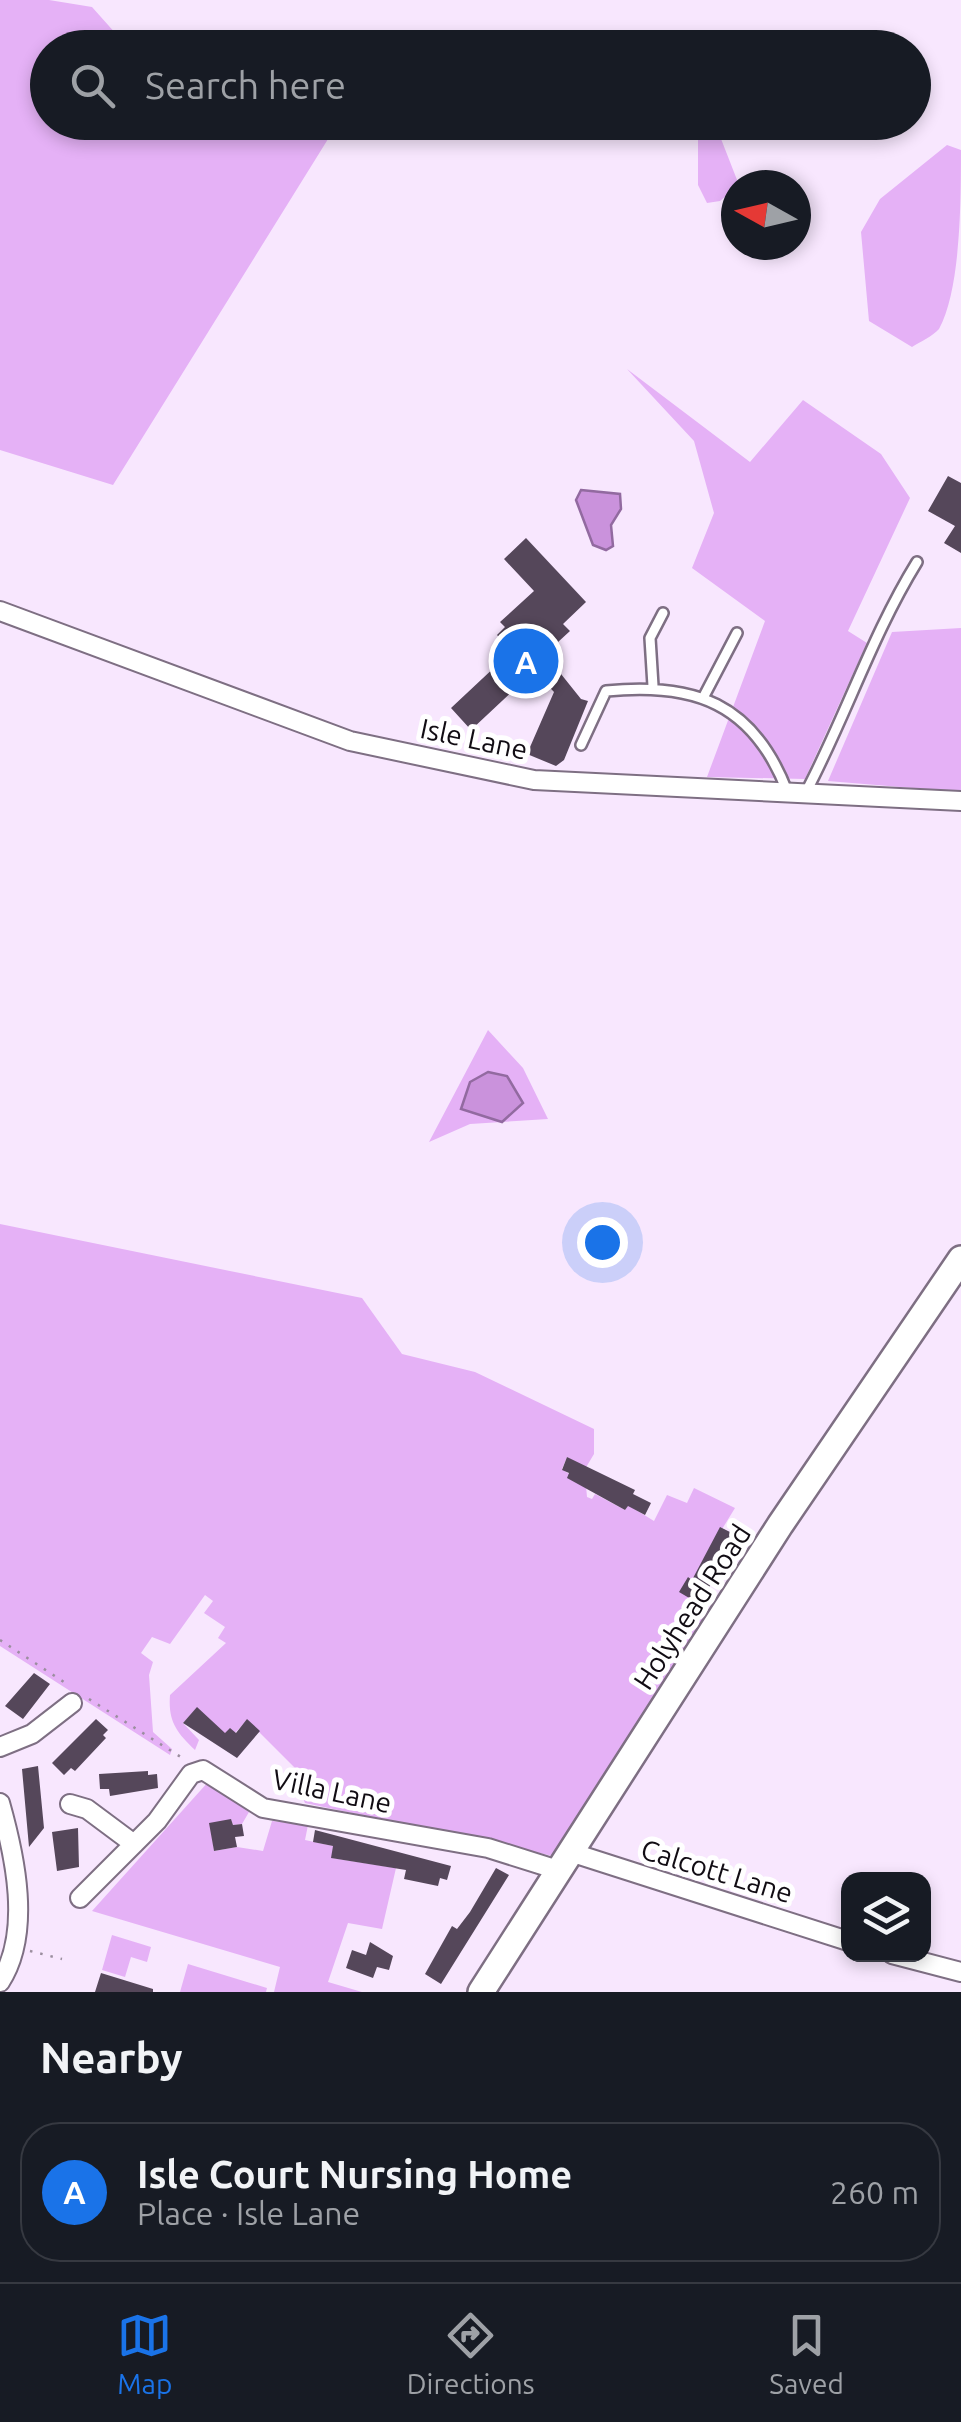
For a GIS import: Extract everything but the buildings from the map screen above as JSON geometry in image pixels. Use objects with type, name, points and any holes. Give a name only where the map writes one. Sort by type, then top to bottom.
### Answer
[{"type":"main road","name":"Holyhead Road","points":[[481,1992],[780,1525],[961,1258]]},
{"type":"street","name":"Isle Lane","points":[[0,610],[350,741],[534,780],[961,801]]},
{"type":"street","points":[[0,1746],[46,1724],[72,1703]]},
{"type":"street","points":[[46,1724],[61,1740]]},
{"type":"street","name":"Villa Lane","points":[[203,1770],[262,1808],[564,1861]]},
{"type":"street","points":[[80,1898],[134,1844],[191,1774],[203,1770]]},
{"type":"street","points":[[70,1804],[88,1808],[134,1844]]},
{"type":"street","points":[[0,1982],[15,1944],[16,1886],[2,1814]]},
{"type":"street","name":"Calcott Lane","points":[[564,1861],[841,1939]]},
{"type":"street","points":[[923,1962],[961,1972]]},
{"type":"lane","points":[[581,745],[606,691],[653,686],[702,698],[761,739],[796,791],[837,732],[891,604],[917,562]]},
{"type":"lane","points":[[653,686],[650,638],[663,613]]},
{"type":"lane","points":[[702,698],[737,633]]},
{"type":"path","points":[[0,1640],[203,1770]]},
{"type":"path","points":[[15,1944],[62,1959]]},
{"type":"shaded area","points":[[0,0],[49,0],[92,7],[113,30],[30,30],[30,140],[327,140],[113,485],[0,450]]},
{"type":"shaded area","points":[[698,140],[721,140],[733,170],[721,170],[721,200],[707,203],[698,185]]},
{"type":"shaded area","points":[[947,145],[961,150],[952,291],[939,329],[912,347],[869,321],[861,232],[880,199]]},
{"type":"shaded area","points":[[627,369],[750,462],[803,400],[881,454],[910,498],[848,631],[867,643],[805,779],[707,777],[765,621],[692,568],[714,513],[694,441]]},
{"type":"shaded area","points":[[581,490],[620,494],[621,509],[611,525],[613,546],[606,550],[593,545],[576,500]]},
{"type":"shaded area","points":[[961,628],[961,792],[828,781],[892,632]]},
{"type":"shaded area","points":[[488,1030],[523,1068],[548,1119],[470,1124],[429,1142]]},
{"type":"shaded area","points":[[488,1072],[507,1076],[523,1103],[502,1122],[461,1109],[470,1082]]},
{"type":"shaded area","points":[[0,1224],[362,1298],[402,1354],[475,1372],[594,1429],[594,1454],[585,1469],[567,1457],[562,1469],[586,1486],[587,1497],[592,1499],[595,1494],[625,1510],[628,1505],[654,1521],[667,1495],[687,1503],[694,1488],[735,1508],[700,1565],[702,1585],[688,1577],[698,1603],[694,1610],[706,1616],[553,1856],[305,1803],[296,1781],[298,1771],[247,1720],[235,1733],[224,1734],[197,1708],[183,1723],[199,1740],[195,1750],[175,1725],[170,1695],[226,1643],[218,1638],[225,1627],[204,1613],[213,1601],[205,1595],[170,1644],[152,1637],[141,1653],[153,1662],[149,1675],[153,1732],[172,1749],[170,1755],[0,1646]]},
{"type":"shaded area","points":[[209,1781],[249,1812],[242,1824],[233,1825],[231,1820],[211,1829],[214,1851],[237,1847],[263,1851],[272,1821],[308,1825],[305,1840],[333,1846],[332,1858],[396,1868],[382,1929],[348,1923],[328,1982],[362,1992],[274,1992],[280,1967],[92,1911]]},
{"type":"shaded area","points":[[112,1935],[151,1947],[147,1962],[131,1957],[125,1977],[102,1970]]},
{"type":"shaded area","points":[[188,1964],[267,1988],[266,1992],[180,1992]]},
{"type":"place","name":"Isle Court Nursing Home","points":[[526,661]]}]
